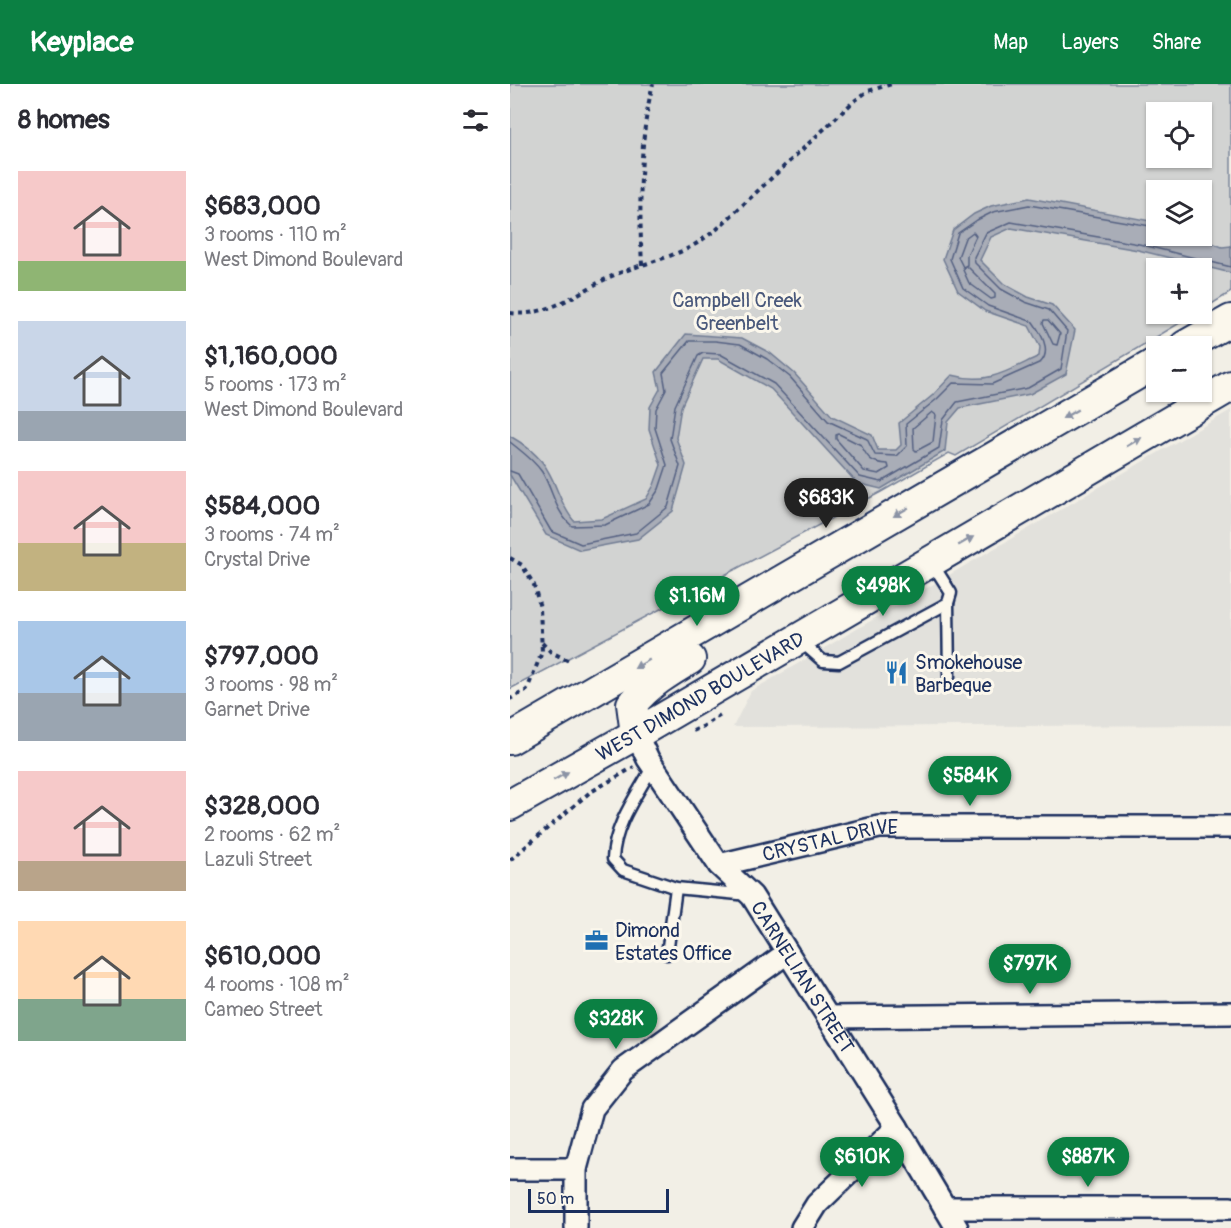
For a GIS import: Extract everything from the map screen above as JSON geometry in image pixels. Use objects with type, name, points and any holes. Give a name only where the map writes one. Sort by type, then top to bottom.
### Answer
[{"type":"main road","points":[[1203,336],[1231,320]]},
{"type":"main road","points":[[510,739],[1146,369]]},
{"type":"main road","name":"WEST DIMOND BOULEVARD","points":[[510,805],[646,753],[801,637],[1231,386]]},
{"type":"main road","points":[[646,753],[632,704],[642,692],[665,673],[820,582],[838,549]]},
{"type":"street","name":"CARNELIAN STREET","points":[[646,753],[719,865],[752,896],[897,1127],[957,1228]]},
{"type":"street","name":"CRYSTAL DRIVE","points":[[719,865],[879,827],[1231,827]]},
{"type":"street","points":[[576,1228],[576,1169],[592,1108],[623,1070],[787,954]]},
{"type":"street","points":[[828,1017],[1231,1013]]},
{"type":"street","points":[[801,1228],[817,1204],[897,1127]]},
{"type":"street","points":[[510,1169],[576,1169]]},
{"type":"street","points":[[945,1208],[1231,1208]]},
{"type":"lane","points":[[931,561],[951,593],[948,603],[949,678]]},
{"type":"lane","points":[[801,637],[807,647],[823,661],[839,662],[948,603]]},
{"type":"lane","points":[[646,753],[614,844],[613,859],[623,870],[676,888],[752,896]]},
{"type":"lane","points":[[667,954],[676,888]]},
{"type":"path","points":[[642,265],[640,223],[644,151],[649,100],[653,84]]},
{"type":"path","points":[[510,314],[522,315],[546,310],[606,279],[684,250],[699,242],[717,229],[853,102],[868,91],[892,84]]},
{"type":"path","points":[[510,558],[522,565],[534,585],[540,608],[542,652],[527,690],[510,699]]},
{"type":"path","points":[[541,642],[551,652],[571,662]]},
{"type":"path","points":[[510,860],[590,793],[646,753]]},
{"type":"shaded area","points":[[1231,410],[1231,725],[733,727],[751,691]]},
{"type":"green space","name":"Campbell Creek Greenbelt","points":[[510,84],[1231,84],[1231,292],[1212,304],[1212,258],[1146,258],[1146,324],[1178,324],[1158,336],[1146,336],[1146,343],[956,456],[949,453],[881,492],[510,689]]},
{"type":"water","points":[[1029,198],[1146,220],[1146,246],[1212,246],[1212,243],[1222,247],[1231,246],[1231,273],[1212,268],[1212,258],[1170,258],[1138,250],[1011,228],[991,237],[980,260],[1004,284],[1028,297],[1052,305],[1075,330],[1066,374],[1030,394],[960,408],[948,422],[945,451],[881,489],[857,483],[771,389],[718,359],[703,359],[681,407],[676,438],[686,465],[673,511],[638,539],[580,550],[546,535],[510,475],[510,436],[531,451],[545,466],[574,521],[602,519],[646,499],[661,465],[649,429],[650,407],[660,389],[656,372],[686,334],[742,338],[770,353],[794,373],[832,416],[872,435],[878,450],[896,450],[901,445],[899,423],[933,395],[952,375],[976,378],[997,375],[1039,356],[1040,347],[1029,326],[985,311],[958,291],[943,259],[953,230],[974,214],[991,206]]},
{"type":"place","name":"Smokehouse Barbeque","points":[[897,673]]},
{"type":"place","name":"Dimond Estates Office","points":[[597,941]]}]
